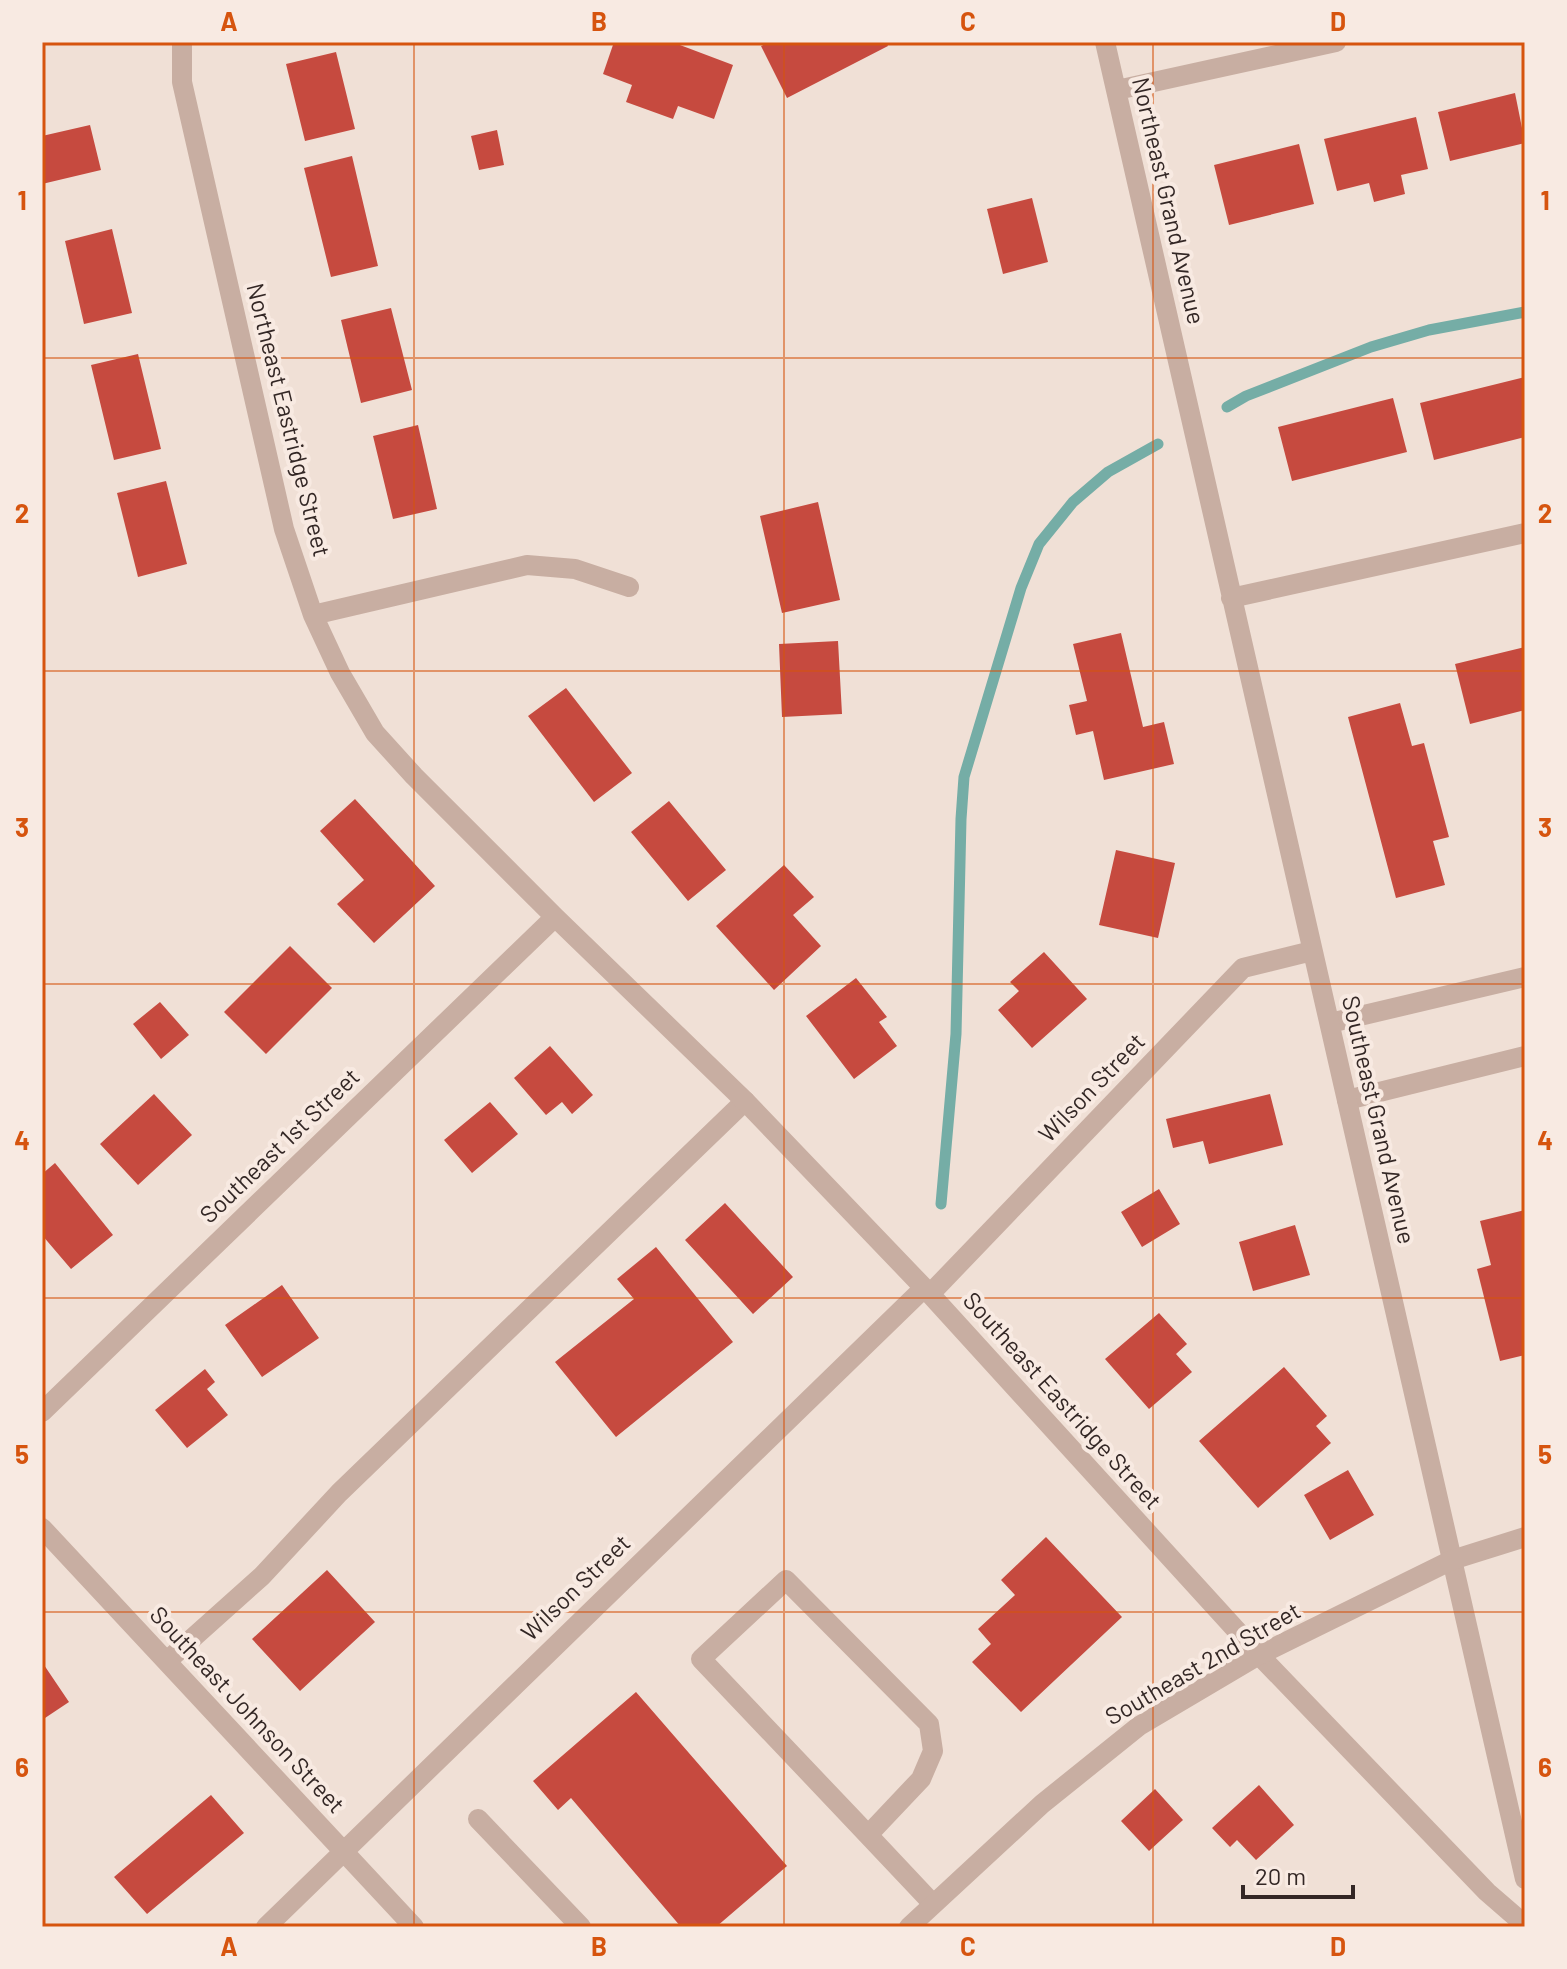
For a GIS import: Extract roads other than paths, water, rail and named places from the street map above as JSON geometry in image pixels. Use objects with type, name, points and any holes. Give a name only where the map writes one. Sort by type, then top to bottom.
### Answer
[{"type":"street","name":"Northeast Eastridge Street","points":[[182,42],[182,82],[267,461],[284,529],[313,615],[340,673],[375,733],[555,917]]},
{"type":"street","name":"Northeast Grand Avenue","points":[[1105,42],[1180,372]]},
{"type":"street","points":[[1117,90],[1336,42]]},
{"type":"street","name":"Southeast Grand Avenue","points":[[1180,372],[1525,1879]]},
{"type":"street","points":[[1231,598],[1525,533]]},
{"type":"street","points":[[313,615],[527,565],[575,569],[629,587]]},
{"type":"street","name":"Southeast Eastridge Street","points":[[555,917],[745,1101],[927,1291],[1259,1655],[1487,1892],[1525,1925]]},
{"type":"street","name":"Southeast 1st Street","points":[[42,1412],[555,917]]},
{"type":"street","name":"Wilson Street","points":[[266,1927],[927,1291],[1243,968],[1312,951]]},
{"type":"street","points":[[1330,1023],[1525,977]]},
{"type":"street","points":[[1347,1100],[1525,1056]]},
{"type":"street","points":[[167,1661],[262,1576],[339,1493],[745,1101]]},
{"type":"street","name":"Southeast Johnson Street","points":[[42,1528],[414,1927]]},
{"type":"street","name":"Southeast 2nd Street","points":[[909,1927],[1042,1804],[1139,1726],[1259,1655],[1452,1560],[1525,1537]]},
{"type":"street","points":[[868,1835],[921,1779],[933,1751],[929,1724],[786,1580],[701,1659],[933,1904]]},
{"type":"street","points":[[478,1819],[581,1927]]},
{"type":"waterway","points":[[1227,407],[1246,396],[1371,347],[1429,330],[1525,312]]},
{"type":"waterway","points":[[941,1204],[956,1034],[964,777],[1021,588],[1039,544],[1073,502],[1108,472],[1158,444]]}]
